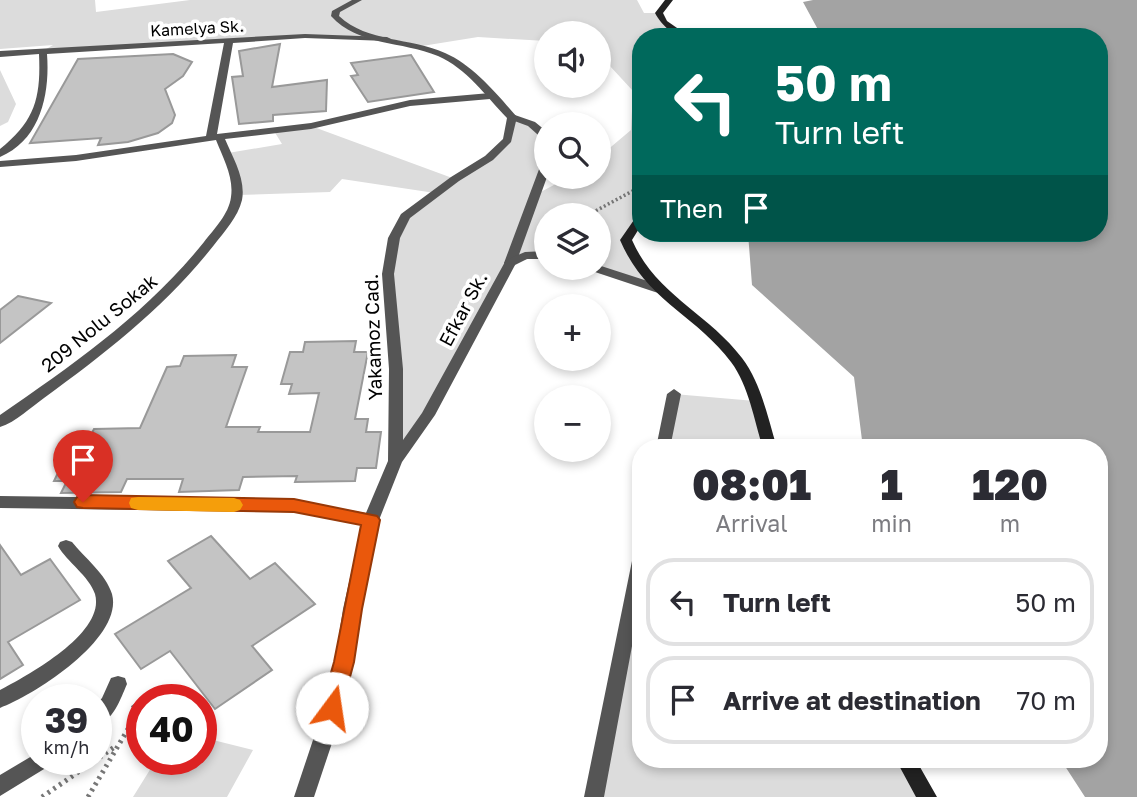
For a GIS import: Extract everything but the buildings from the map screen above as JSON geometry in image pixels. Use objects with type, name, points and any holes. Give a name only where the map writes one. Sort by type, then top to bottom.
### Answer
[{"type":"main road","points":[[669,0],[659,13],[664,22],[673,28]]},
{"type":"main road","points":[[632,231],[626,240],[632,258],[659,289],[707,327],[738,363],[755,401],[766,439]]},
{"type":"main road","points":[[910,768],[927,797]]},
{"type":"street","points":[[358,0],[341,6],[336,11],[335,16],[340,23],[366,34],[422,46],[454,61],[512,117],[534,125]]},
{"type":"street","name":"Kamelya Sk.","points":[[0,54],[305,36],[395,40]]},
{"type":"street","points":[[215,138],[229,41]]},
{"type":"street","points":[[0,154],[31,127],[46,87],[43,51]]},
{"type":"street","points":[[0,164],[76,158],[311,126],[410,103],[490,96]]},
{"type":"street","name":"Yakamoz Cad.","points":[[304,797],[344,662],[371,520],[395,461],[396,369],[388,274],[394,238],[405,216],[489,158],[508,140],[512,117]]},
{"type":"street","name":"209 Nolu Sokak","points":[[0,422],[137,320],[174,285],[206,248],[228,217],[238,195],[234,173],[215,138]]},
{"type":"street","name":"Efkar Sk.","points":[[395,461],[428,415],[510,263],[537,189]]},
{"type":"street","points":[[510,263],[525,256],[534,256]]},
{"type":"street","points":[[611,273],[659,289]]},
{"type":"street","points":[[665,439],[674,394]]},
{"type":"street","points":[[0,502],[294,506],[371,520]]},
{"type":"street","points":[[0,700],[57,666],[89,638],[105,608],[103,593],[66,546]]},
{"type":"street","points":[[594,797],[632,602]]},
{"type":"street","points":[[112,699],[118,684]]},
{"type":"street","points":[[0,786],[21,773]]},
{"type":"path","points":[[610,203],[632,191]]},
{"type":"path","points":[[89,797],[138,712],[118,684]]},
{"type":"path","points":[[42,797],[119,744]]},
{"type":"shaded area","points":[[0,0],[95,0],[96,12],[190,0],[637,0],[644,13],[659,13],[673,28],[632,28],[632,90],[611,67],[611,21],[534,21],[534,40],[478,37],[422,46],[395,40],[305,36],[43,51],[53,45],[0,49]]},
{"type":"shaded area","points":[[1137,0],[1137,797],[1085,797],[1066,768],[1108,768],[1108,439],[862,439],[854,377],[752,285],[749,242],[1108,242],[1108,28],[817,28],[803,2]]},
{"type":"shaded area","points":[[0,70],[16,104],[8,122],[0,126]]},
{"type":"shaded area","points":[[632,110],[632,231],[626,240],[659,289],[611,273],[611,203],[534,203],[534,258],[510,263],[395,461],[388,274],[405,216],[435,193],[342,179],[330,192],[238,195],[228,153],[282,144],[274,131],[311,126],[455,179],[508,140],[512,117],[528,121],[534,127],[534,189],[537,189],[535,195],[546,189],[611,189],[611,147],[631,130]]},
{"type":"shaded area","points":[[674,394],[755,401],[767,439],[665,439]]},
{"type":"shaded area","points":[[632,602],[632,768],[911,768],[927,797],[594,797]]},
{"type":"shaded area","points":[[217,741],[253,750],[227,797],[133,797],[147,775],[217,775]]},
{"type":"slow traffic","points":[[138,503],[234,505]]},
{"type":"route","points":[[83,502],[294,506],[371,520],[344,662],[332,708]]}]
